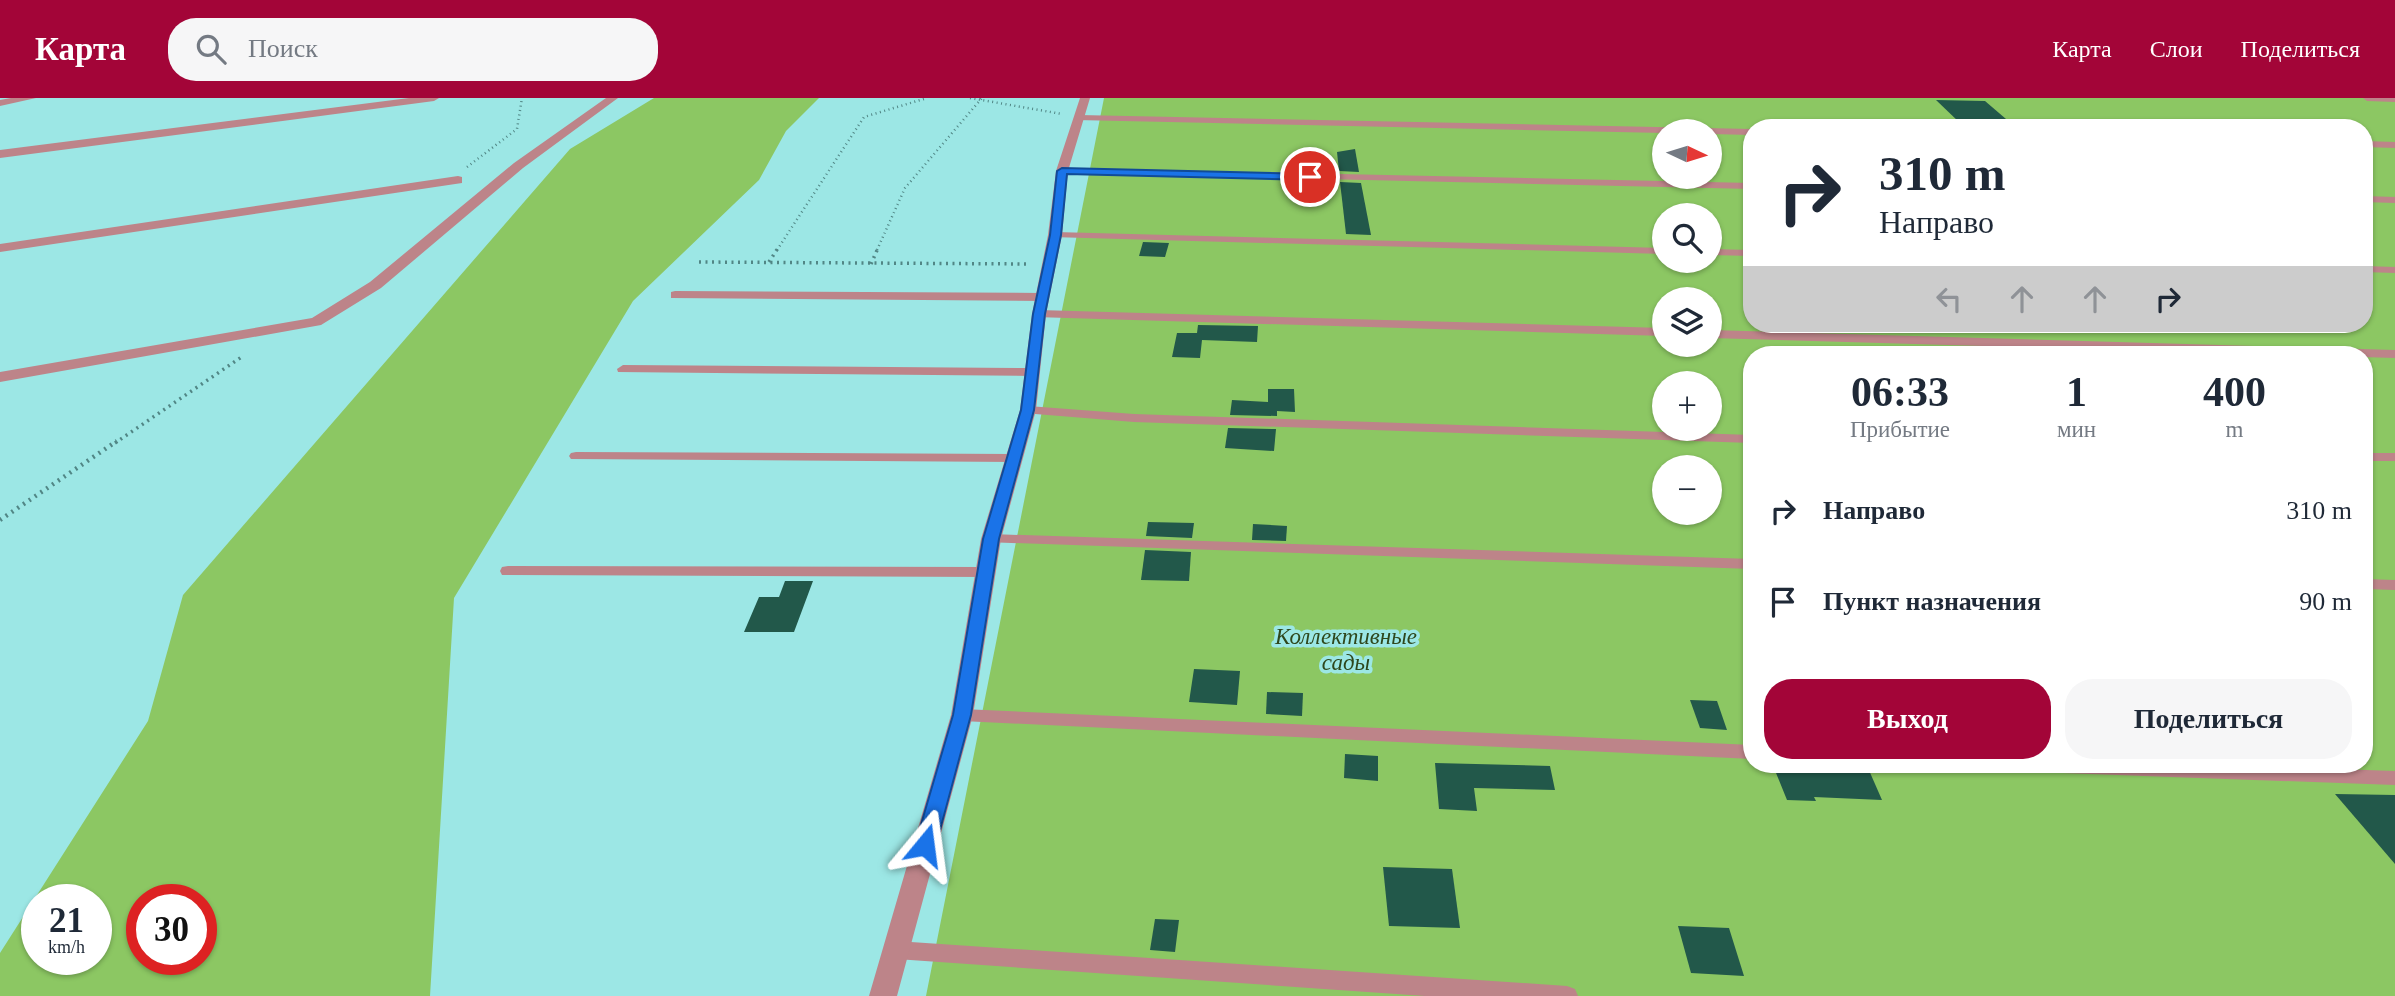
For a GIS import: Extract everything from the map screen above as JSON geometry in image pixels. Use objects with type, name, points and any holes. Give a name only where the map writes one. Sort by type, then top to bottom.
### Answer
[{"type":"street","points":[[0,103],[31,98]]},
{"type":"street","points":[[0,154],[434,98]]},
{"type":"street","points":[[0,377],[226,335],[281,330],[316,322],[360,299],[483,195],[584,115],[613,98]]},
{"type":"street","points":[[883,996],[962,715],[991,539],[1028,410],[1062,171],[1085,98]]},
{"type":"street","points":[[0,248],[458,180]]},
{"type":"lane","points":[[2367,98],[2395,99]]},
{"type":"lane","points":[[1079,118],[1743,132]]},
{"type":"lane","points":[[2373,144],[2395,145]]},
{"type":"lane","points":[[1062,171],[1743,186]]},
{"type":"lane","points":[[2373,200],[2395,200]]},
{"type":"lane","points":[[1055,235],[1652,251]]},
{"type":"lane","points":[[1722,252],[1743,253]]},
{"type":"lane","points":[[2373,269],[2395,270]]},
{"type":"lane","points":[[675,295],[1041,306],[1652,331]]},
{"type":"lane","points":[[1722,334],[2121,346]]},
{"type":"lane","points":[[2373,353],[2395,354]]},
{"type":"lane","points":[[623,369],[1032,372]]},
{"type":"lane","points":[[1028,410],[1134,418],[1743,439]]},
{"type":"lane","points":[[576,456],[1014,458]]},
{"type":"lane","points":[[2373,457],[2395,457]]},
{"type":"lane","points":[[991,539],[1743,564]]},
{"type":"lane","points":[[508,571],[985,572]]},
{"type":"lane","points":[[2373,584],[2395,585]]},
{"type":"lane","points":[[962,715],[1743,752]]},
{"type":"lane","points":[[2257,773],[2395,778]]},
{"type":"lane","points":[[896,950],[1567,996]]},
{"type":"path","points":[[458,180],[455,177],[517,129],[522,98]]},
{"type":"path","points":[[769,262],[864,117],[899,104],[927,98]]},
{"type":"path","points":[[970,98],[1079,118]]},
{"type":"path","points":[[871,264],[905,188],[981,99]]},
{"type":"path","points":[[699,262],[1049,264]]},
{"type":"path","points":[[0,520],[281,330]]},
{"type":"green space","points":[[654,98],[819,98],[786,131],[759,180],[633,301],[454,598],[430,996],[0,996],[0,953],[21,920],[21,975],[112,975],[112,884],[44,884],[148,721],[183,595],[570,149]]},
{"type":"green space","name":"Коллективные сады","points":[[1104,98],[2395,98],[2395,996],[926,996]]},
{"type":"building","points":[[1936,100],[1985,101],[2006,119],[1956,119]]},
{"type":"building","points":[[1355,149],[1359,172],[1339,171],[1337,152]]},
{"type":"building","points":[[1340,182],[1361,183],[1371,235],[1346,234]]},
{"type":"building","points":[[1143,242],[1169,243],[1165,257],[1139,256]]},
{"type":"building","points":[[1198,325],[1258,326],[1257,342],[1202,340],[1200,358],[1172,357],[1177,333],[1197,333]]},
{"type":"building","points":[[1268,389],[1294,389],[1295,412],[1277,411],[1277,416],[1230,415],[1232,400],[1268,402]]},
{"type":"building","points":[[1228,428],[1276,429],[1274,451],[1225,448]]},
{"type":"building","points":[[1148,522],[1194,523],[1192,538],[1146,536]]},
{"type":"building","points":[[1253,524],[1287,526],[1286,541],[1252,540]]},
{"type":"building","points":[[1145,550],[1191,552],[1189,581],[1141,580]]},
{"type":"building","points":[[785,581],[813,581],[794,632],[744,632],[759,597],[779,597]]},
{"type":"building","points":[[1194,669],[1240,671],[1237,705],[1189,702]]},
{"type":"building","points":[[1267,692],[1303,693],[1302,716],[1266,714]]},
{"type":"building","points":[[1690,700],[1717,701],[1727,730],[1700,728]]},
{"type":"building","points":[[1345,754],[1378,756],[1378,781],[1344,778]]},
{"type":"building","points":[[1435,763],[1550,766],[1555,790],[1474,788],[1477,811],[1439,809]]},
{"type":"building","points":[[1776,773],[1870,773],[1882,800],[1814,797],[1816,801],[1787,800]]},
{"type":"building","points":[[2335,794],[2395,795],[2395,864]]},
{"type":"building","points":[[1383,867],[1452,869],[1460,928],[1389,926]]},
{"type":"building","points":[[1155,919],[1179,920],[1175,952],[1150,950]]},
{"type":"building","points":[[1678,926],[1729,928],[1744,976],[1691,973]]},
{"type":"route","points":[[925,845],[962,715],[991,539],[1028,410],[1039,314],[1055,235],[1062,171],[1310,177]]}]
